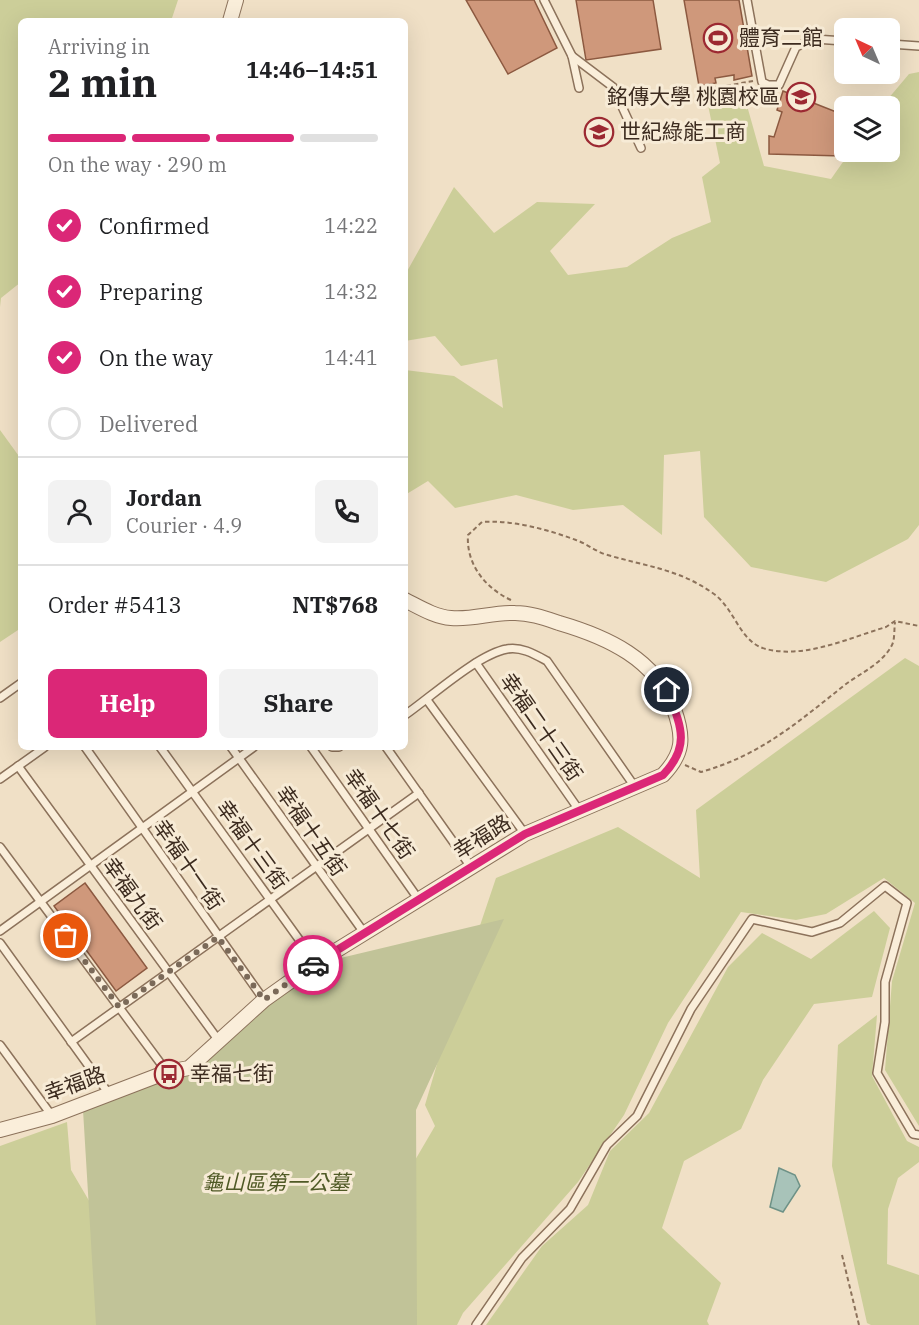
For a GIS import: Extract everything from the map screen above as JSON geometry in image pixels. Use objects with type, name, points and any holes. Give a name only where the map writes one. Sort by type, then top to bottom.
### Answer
[{"type":"street","points":[[231,18],[236,0]]},
{"type":"street","points":[[408,602],[432,614],[449,618],[498,613],[535,615],[593,632],[624,648],[667,690],[682,731],[677,761]]},
{"type":"street","name":"幸福路","points":[[0,1130],[52,1116],[167,1072],[189,1068],[264,1000],[316,963],[525,834],[663,775],[677,761]]},
{"type":"lane","points":[[544,0],[572,56],[579,88]]},
{"type":"lane","points":[[747,0],[761,79],[768,86],[778,85],[796,47],[815,39],[834,40]]},
{"type":"lane","points":[[900,45],[919,46]]},
{"type":"lane","points":[[572,56],[614,87],[640,148]]},
{"type":"lane","points":[[408,714],[476,663],[508,648],[526,651],[548,661],[635,787]]},
{"type":"lane","name":"幸福二十三街","points":[[476,663],[579,810]]},
{"type":"lane","points":[[0,698],[18,685]]},
{"type":"lane","points":[[427,700],[525,834]]},
{"type":"lane","points":[[0,778],[41,750]]},
{"type":"lane","name":"幸福十一街","points":[[88,750],[264,1000]]},
{"type":"lane","name":"幸福十三街","points":[[162,750],[316,963]]},
{"type":"lane","name":"幸福十五街","points":[[233,750],[365,934]]},
{"type":"lane","points":[[0,931],[250,750]]},
{"type":"lane","name":"幸福十七街","points":[[313,750],[419,900]]},
{"type":"lane","points":[[388,750],[471,867]]},
{"type":"lane","name":"幸福九街","points":[[18,766],[219,1041]]},
{"type":"lane","points":[[71,1042],[418,793]]},
{"type":"lane","points":[[0,847],[167,1072]]},
{"type":"lane","points":[[476,1325],[522,1258],[570,1209],[607,1145],[637,1116],[692,1009],[752,919],[812,932],[840,923],[885,886],[907,903],[885,982],[885,1022],[877,1074],[913,1134],[919,1135]]},
{"type":"lane","points":[[0,943],[109,1094]]},
{"type":"lane","points":[[0,1045],[52,1116]]},
{"type":"path","points":[[697,91],[761,79]]},
{"type":"path","points":[[516,601],[496,593],[485,583],[471,558],[468,535],[482,522],[512,523],[554,532],[578,540],[601,553],[689,576],[717,596],[730,610],[748,640],[764,649],[809,650],[886,627],[895,621],[919,626]]},
{"type":"path","points":[[677,761],[701,772],[725,765],[773,741],[878,662],[893,645],[895,621]]},
{"type":"path","points":[[842,1255],[858,1325]]},
{"type":"green space","points":[[0,0],[178,0],[172,18],[18,18],[18,284],[1,298],[0,307]]},
{"type":"green space","points":[[919,72],[919,525],[908,539],[826,582],[751,567],[704,517],[700,451],[664,455],[662,535],[623,505],[573,510],[516,495],[455,508],[428,481],[408,493],[408,370],[454,376],[503,408],[497,359],[461,366],[435,336],[408,340],[408,270],[454,187],[494,233],[537,202],[595,204],[550,251],[568,275],[627,267],[672,238],[711,222],[702,177],[720,163],[708,105],[744,95],[764,166],[831,179],[843,162],[900,162],[900,96],[890,96],[909,74]]},
{"type":"green space","points":[[0,430],[18,455],[18,630],[0,642]]},
{"type":"green space","points":[[905,658],[919,666],[919,1126],[885,1070],[892,981],[915,903],[884,878],[826,914],[796,920],[741,912],[668,1023],[624,1115],[578,1182],[463,1313],[457,1325],[404,1325],[397,1191],[435,1126],[425,1105],[462,979],[496,878],[618,827],[700,878],[696,810]]},
{"type":"green space","points":[[874,911],[890,928],[872,997],[814,1004],[763,1080],[741,1129],[684,1161],[662,1228],[721,1283],[707,1321],[709,1325],[486,1325],[542,1246],[588,1205],[610,1151],[649,1113],[728,967],[762,933],[811,959]]},
{"type":"green space","name":"龜山區第一公墓","points":[[504,919],[416,1110],[417,1325],[96,1325],[83,1110],[168,1076],[328,961]]},
{"type":"green space","points":[[877,1015],[872,1076],[907,1141],[919,1147],[919,1162],[898,1178],[888,1209],[887,1264],[919,1275],[919,1325],[871,1325],[867,1323],[832,1166],[838,1045]]},
{"type":"green space","points":[[67,1122],[71,1170],[122,1257],[120,1325],[0,1325],[0,1146]]},
{"type":"water","points":[[779,1168],[795,1175],[800,1186],[783,1212],[770,1207]]},
{"type":"building","points":[[466,0],[534,0],[557,48],[508,74]]},
{"type":"building","points":[[576,0],[653,0],[661,49],[586,60]]},
{"type":"building","name":"體育二館","points":[[684,0],[739,0],[752,76],[734,80],[734,75],[715,78],[716,83],[699,86]]},
{"type":"building","points":[[783,91],[834,111],[834,156],[769,154],[769,136],[774,137],[782,112],[777,110]]},
{"type":"building","points":[[85,883],[147,968],[116,991],[54,906]]},
{"type":"way so far","points":[[66,936],[119,1007],[218,937],[264,1000],[313,965]]},
{"type":"place","name":"體育二館","points":[[718,38]]},
{"type":"place","name":"銘傳大學 桃園校區","points":[[801,97]]},
{"type":"place","name":"世紀綠能工商","points":[[599,132]]},
{"type":"place","name":"幸福七街","points":[[169,1074]]},
{"type":"route","points":[[313,965],[525,834],[663,775],[677,761],[682,731],[667,690]]}]
